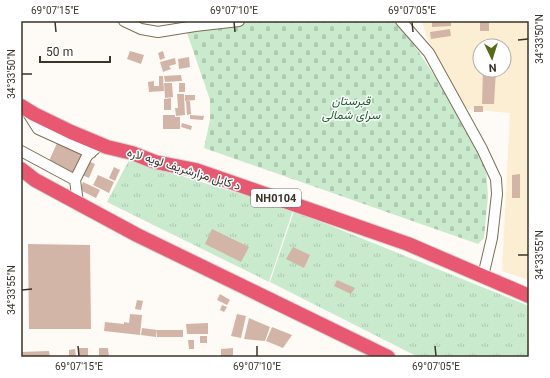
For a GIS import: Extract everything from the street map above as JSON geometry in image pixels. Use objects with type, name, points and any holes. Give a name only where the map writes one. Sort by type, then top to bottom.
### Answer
[{"type":"highway","name":"د کابل مزارشریف لویه لاره","points":[[23,107],[71,132],[95,148],[132,153],[155,162],[196,170],[408,244],[529,296]]},
{"type":"highway","points":[[21,169],[35,180],[137,235],[388,357]]},
{"type":"street","points":[[124,21],[142,29],[158,32],[239,21]]},
{"type":"street","points":[[402,21],[429,53],[478,142],[496,179],[497,194],[492,238],[483,276]]},
{"type":"street","points":[[78,203],[75,180],[87,156],[95,148]]},
{"type":"street","points":[[21,150],[75,180]]},
{"type":"shaded area","points":[[422,21],[529,21],[529,280],[502,271],[510,113],[466,109],[427,38]]},
{"type":"green space","name":"قبرستان سرای شمالی","points":[[222,21],[398,21],[440,84],[486,166],[488,196],[484,238],[478,244],[204,148],[210,120],[210,100],[185,27]]},
{"type":"green space","points":[[129,160],[293,210],[269,282],[107,202]]},
{"type":"green space","points":[[294,211],[529,306],[529,357],[418,357],[270,282]]},
{"type":"building","points":[[432,21],[451,21],[451,26],[432,27]]},
{"type":"building","points":[[480,21],[489,21],[489,31],[480,31]]},
{"type":"building","points":[[450,29],[451,36],[431,39],[430,32]]},
{"type":"building","points":[[130,51],[144,55],[141,64],[127,59]]},
{"type":"building","points":[[163,51],[165,58],[160,60],[158,53]]},
{"type":"building","points":[[189,57],[190,67],[179,69],[178,59]]},
{"type":"building","points":[[175,58],[176,64],[169,66],[171,69],[163,72],[160,62]]},
{"type":"building","points":[[181,75],[182,81],[165,82],[164,76]]},
{"type":"building","points":[[159,76],[163,76],[164,91],[149,92],[148,82],[154,81],[154,86],[159,86]]},
{"type":"building","points":[[483,78],[496,78],[494,104],[482,104]]},
{"type":"building","points":[[164,83],[172,83],[173,97],[165,98]]},
{"type":"building","points":[[179,83],[185,83],[185,92],[179,92]]},
{"type":"building","points":[[177,94],[184,94],[185,115],[176,116],[175,108],[178,108]]},
{"type":"building","points":[[185,95],[195,95],[195,100],[185,101]]},
{"type":"building","points":[[171,98],[171,110],[164,110],[164,99]]},
{"type":"building","points":[[186,101],[190,101],[191,114],[187,115]]},
{"type":"building","points":[[474,106],[483,106],[483,112],[474,112]]},
{"type":"building","points":[[163,115],[175,115],[175,117],[180,117],[180,129],[163,129]]},
{"type":"building","points":[[190,115],[204,116],[203,120],[190,119]]},
{"type":"building","points":[[182,123],[192,126],[191,130],[181,127]]},
{"type":"building","points":[[58,141],[84,153],[82,158],[95,164],[89,178],[75,172],[74,176],[48,163]]},
{"type":"building","points":[[114,167],[120,170],[115,181],[109,178]]},
{"type":"building","points":[[520,174],[520,198],[512,198],[512,175]]},
{"type":"building","points":[[98,175],[114,182],[109,193],[93,185]]},
{"type":"building","points":[[83,182],[100,190],[96,198],[80,190]]},
{"type":"building","points":[[212,229],[249,247],[241,262],[205,244]]},
{"type":"building","points":[[28,244],[90,245],[91,329],[29,329]]},
{"type":"building","points":[[293,247],[310,255],[304,268],[286,259]]},
{"type":"building","points":[[337,280],[355,288],[351,294],[334,286]]},
{"type":"building","points":[[220,294],[230,300],[227,305],[217,300]]},
{"type":"building","points":[[137,300],[143,301],[141,310],[135,309]]},
{"type":"building","points":[[222,305],[227,307],[224,312],[220,310]]},
{"type":"building","points":[[130,314],[142,315],[140,335],[104,331],[105,322],[124,324],[124,322],[129,323]]},
{"type":"building","points":[[237,314],[246,316],[241,338],[231,336]]},
{"type":"building","points":[[249,318],[270,327],[265,341],[244,339]]},
{"type":"building","points":[[208,323],[208,334],[187,334],[186,324]]},
{"type":"building","points":[[272,327],[292,335],[283,348],[266,341]]},
{"type":"building","points":[[142,328],[157,330],[156,337],[141,335]]},
{"type":"building","points":[[157,330],[183,330],[183,337],[157,337]]},
{"type":"building","points":[[200,336],[207,336],[207,343],[200,343]]},
{"type":"building","points":[[188,340],[194,340],[194,349],[189,349]]},
{"type":"building","points":[[78,348],[88,348],[88,357],[78,357]]},
{"type":"building","points":[[99,348],[108,348],[109,357],[99,357]]},
{"type":"building","points":[[233,348],[233,357],[221,357],[221,349]]},
{"type":"building","points":[[75,349],[76,357],[69,357],[69,350]]},
{"type":"building","points":[[49,351],[50,357],[21,357],[21,352]]}]
